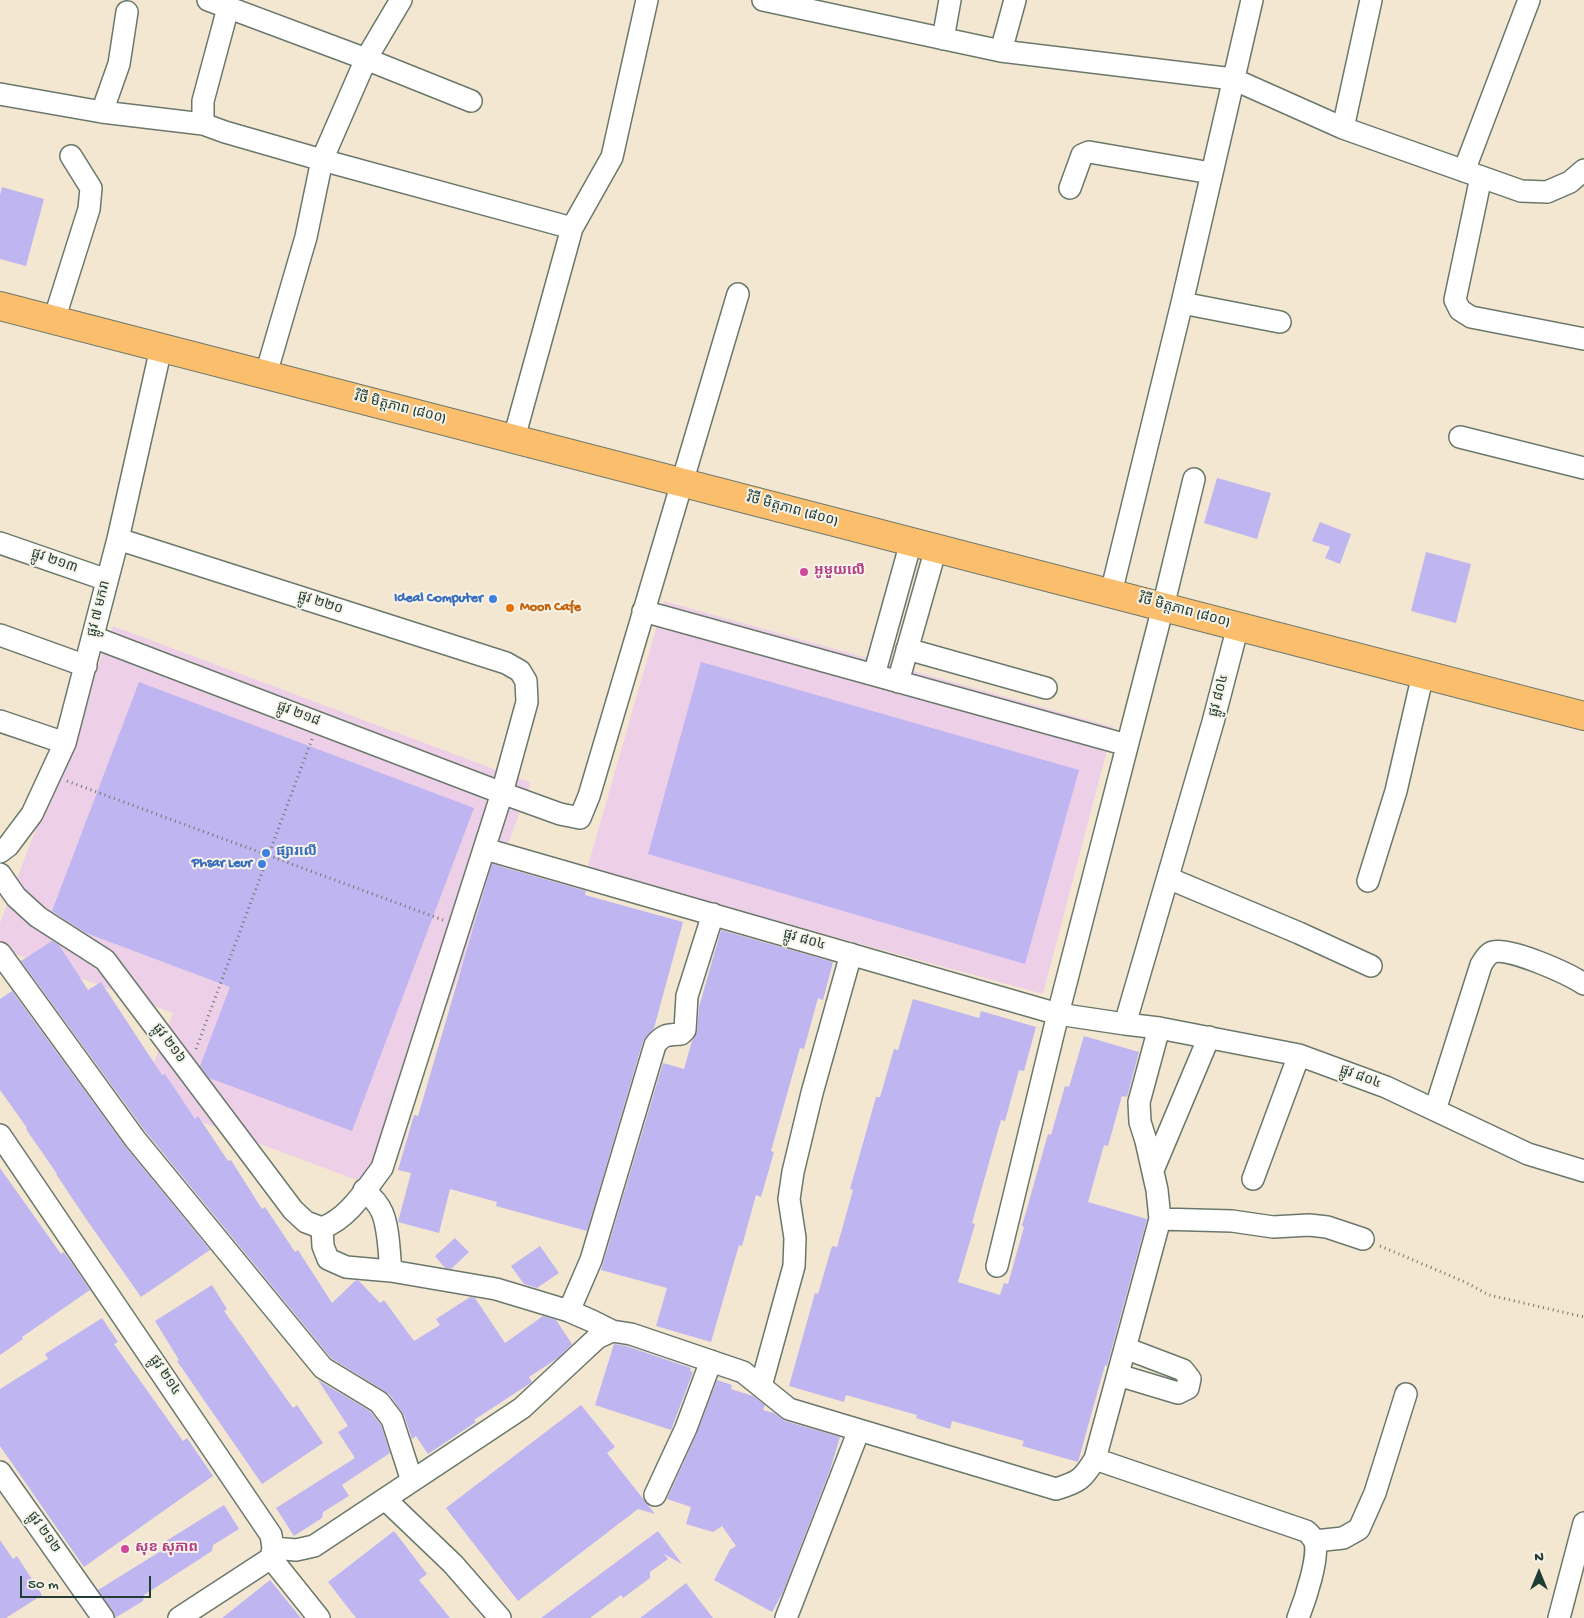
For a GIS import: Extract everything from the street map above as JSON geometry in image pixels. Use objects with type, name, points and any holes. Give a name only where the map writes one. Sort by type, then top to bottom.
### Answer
[{"type":"main road","name":"វិថី មិត្តភាព (៨០០)","points":[[0,306],[1584,716]]},
{"type":"street","points":[[208,0],[366,59],[471,102]]},
{"type":"street","points":[[266,374],[306,237],[322,160],[366,59],[401,0]]},
{"type":"street","points":[[514,438],[572,228],[612,157],[648,0]]},
{"type":"street","points":[[763,0],[1001,51],[1233,79],[1343,128],[1521,191],[1547,192],[1570,182],[1584,170]]},
{"type":"street","points":[[943,38],[950,0]]},
{"type":"street","points":[[1001,51],[1015,0]]},
{"type":"street","points":[[1111,593],[1182,303],[1252,0]]},
{"type":"street","points":[[1343,128],[1371,0]]},
{"type":"street","points":[[1529,0],[1473,174],[1455,300],[1460,310],[1471,317],[1584,339]]},
{"type":"street","points":[[203,124],[203,101],[228,8]]},
{"type":"street","points":[[102,112],[119,64],[127,12]]},
{"type":"street","points":[[0,94],[102,112],[203,124],[322,160],[572,228]]},
{"type":"street","points":[[1070,188],[1082,154],[1089,152],[1211,173]]},
{"type":"street","points":[[54,320],[92,196],[91,188],[71,156]]},
{"type":"street","points":[[738,294],[643,611],[1127,745]]},
{"type":"street","points":[[1182,303],[1280,322]]},
{"type":"street","name":"ផ្លូវ ៧ មករា","points":[[0,852],[8,846],[32,814],[65,742],[118,539],[161,348]]},
{"type":"street","points":[[1460,437],[1584,468]]},
{"type":"street","points":[[998,1266],[1058,1014],[1194,479]]},
{"type":"street","name":"ផ្លូវ ២២០","points":[[118,539],[506,663],[520,671],[526,681],[527,702],[502,793]]},
{"type":"street","name":"ផ្លូវ ២១៣","points":[[0,543],[108,580]]},
{"type":"street","points":[[898,682],[907,649],[923,545]]},
{"type":"street","points":[[874,675],[923,545]]},
{"type":"street","name":"ផ្លូវ ២១៨","points":[[93,637],[502,793],[560,814],[580,818],[589,796],[643,611]]},
{"type":"street","name":"ផ្លូវ ៨០៤","points":[[1125,1024],[1213,722],[1238,626]]},
{"type":"street","points":[[0,635],[86,666]]},
{"type":"street","points":[[907,649],[1046,688]]},
{"type":"street","points":[[1368,881],[1396,791],[1423,674]]},
{"type":"street","points":[[0,721],[65,742]]},
{"type":"street","points":[[502,793],[382,1168],[346,1212],[333,1224],[322,1228],[328,1259],[346,1267],[391,1271],[496,1289],[569,1311],[612,1331],[631,1334],[743,1372],[789,1409],[1056,1489],[1076,1483],[1087,1472],[1095,1459],[1160,1219],[1153,1170],[1140,1122],[1139,1102],[1159,1028]]},
{"type":"street","name":"ផ្លូវ ៨០៤","points":[[485,849],[1058,1014],[1159,1028],[1299,1055],[1386,1087],[1528,1154],[1584,1171]]},
{"type":"street","name":"ផ្លូវ ២១៦","points":[[0,874],[16,897],[38,917],[105,960],[293,1210],[306,1222],[322,1228]]},
{"type":"street","points":[[1168,878],[1299,933],[1371,966]]},
{"type":"street","points":[[569,1311],[591,1260],[655,1045],[664,1036],[680,1034],[685,1030],[687,996],[713,914]]},
{"type":"street","points":[[1435,1110],[1481,966],[1491,952],[1500,950],[1552,966],[1584,984]]},
{"type":"street","points":[[0,953],[135,1139],[323,1368],[379,1402],[392,1419],[412,1481]]},
{"type":"street","points":[[761,1386],[794,1266],[795,1238],[789,1199],[793,1172],[812,1093],[851,954]]},
{"type":"street","points":[[1153,1170],[1209,1037]]},
{"type":"street","points":[[1253,1179],[1299,1055]]},
{"type":"street","name":"ផ្លូវ ២១៤","points":[[0,1135],[271,1535],[272,1553],[319,1618]]},
{"type":"street","points":[[364,1190],[375,1201],[382,1212],[391,1271]]},
{"type":"street","points":[[1160,1219],[1232,1221],[1273,1227],[1309,1225],[1327,1227],[1363,1240]]},
{"type":"street","points":[[179,1618],[272,1553],[314,1546],[385,1499],[522,1408],[597,1338],[612,1331]]},
{"type":"street","points":[[1118,1374],[1178,1393],[1188,1388],[1190,1380],[1183,1370],[1125,1348]]},
{"type":"street","points":[[655,1495],[686,1428],[711,1361]]},
{"type":"street","points":[[1315,1541],[1342,1538],[1359,1529],[1375,1493],[1406,1394]]},
{"type":"street","points":[[786,1618],[859,1430]]},
{"type":"street","points":[[1095,1459],[1306,1530],[1315,1541],[1315,1560],[1307,1593],[1298,1618]]},
{"type":"street","name":"ផ្លូវ ២១២","points":[[0,1472],[102,1618]]},
{"type":"street","points":[[385,1499],[453,1564],[500,1618]]},
{"type":"street","points":[[1559,1618],[1580,1551],[1584,1523]]},
{"type":"path","points":[[188,1071],[318,723]]},
{"type":"path","points":[[50,775],[460,927]]},
{"type":"path","points":[[1363,1240],[1465,1282],[1489,1295],[1584,1318]]},
{"type":"shaded area","points":[[664,601],[1113,727],[1043,994],[587,869]]},
{"type":"shaded area","name":"ផ្សារលើ","points":[[113,626],[531,783],[378,1188],[140,1099],[173,1013],[0,948],[0,923]]},
{"type":"building","points":[[2,187],[44,199],[26,266],[0,259],[0,195]]},
{"type":"building","points":[[1217,478],[1271,493],[1257,539],[1204,523]]},
{"type":"building","points":[[1320,522],[1351,534],[1340,564],[1325,558],[1330,547],[1312,541]]},
{"type":"building","points":[[1426,552],[1471,564],[1456,623],[1411,611]]},
{"type":"building","points":[[701,662],[1079,770],[1025,964],[648,854]]},
{"type":"building","name":"ផ្សារលើ","points":[[139,682],[474,808],[352,1131],[209,1078],[200,1066],[230,987],[86,933],[52,911]]},
{"type":"building","points":[[492,864],[586,891],[585,895],[683,922],[654,1028],[643,1041],[587,1231],[496,1206],[497,1202],[450,1189],[439,1233],[398,1222],[411,1173],[398,1170],[414,1115],[418,1116]]},
{"type":"building","points":[[721,930],[833,962],[823,1000],[818,998],[804,1049],[800,1048],[771,1151],[774,1152],[761,1197],[756,1195],[742,1246],[739,1245],[711,1342],[656,1326],[667,1288],[601,1270],[663,1063],[684,1069],[697,1031],[699,1007]]},
{"type":"building","points":[[52,941],[59,945],[88,990],[101,982],[162,1075],[165,1074],[195,1119],[198,1116],[228,1161],[231,1160],[262,1209],[265,1207],[295,1252],[298,1250],[332,1303],[356,1280],[359,1281],[380,1303],[384,1300],[414,1341],[440,1325],[436,1319],[470,1297],[475,1298],[505,1343],[543,1316],[556,1320],[572,1344],[558,1358],[529,1377],[532,1382],[474,1420],[476,1422],[428,1454],[416,1436],[412,1439],[404,1415],[389,1394],[331,1358],[145,1131],[21,961]]},
{"type":"building","points":[[12,991],[125,1146],[210,1250],[141,1297],[84,1216],[0,1090],[0,999]]},
{"type":"building","points":[[913,999],[979,1018],[981,1011],[1036,1027],[1024,1071],[1019,1070],[1005,1121],[1001,1120],[972,1223],[975,1224],[958,1282],[1000,1295],[1004,1283],[1008,1284],[1048,1134],[1051,1135],[1065,1086],[1069,1087],[1084,1036],[1139,1052],[1127,1097],[1122,1096],[1108,1146],[1104,1145],[1088,1202],[1147,1219],[1107,1366],[1105,1365],[1078,1462],[1022,1446],[1024,1441],[952,1421],[950,1429],[916,1418],[917,1415],[846,1395],[844,1402],[789,1386],[815,1293],[818,1294],[832,1246],[837,1247],[853,1190],[850,1189],[876,1097],[880,1097],[894,1049],[898,1050]]},
{"type":"building","points":[[0,1168],[61,1254],[64,1252],[90,1290],[22,1337],[23,1339],[0,1355]]},
{"type":"building","points":[[455,1238],[469,1252],[451,1269],[445,1268],[435,1256]]},
{"type":"building","points":[[540,1246],[559,1273],[537,1288],[524,1284],[511,1266]]},
{"type":"building","points":[[212,1285],[227,1309],[224,1311],[293,1408],[297,1405],[323,1443],[262,1484],[177,1361],[179,1360],[155,1321]]},
{"type":"building","points":[[102,1318],[118,1342],[114,1344],[183,1441],[187,1438],[213,1476],[84,1567],[0,1446],[0,1389],[48,1359],[45,1354]]},
{"type":"building","points":[[614,1344],[626,1346],[691,1368],[690,1371],[693,1372],[671,1430],[595,1405]]},
{"type":"building","points":[[318,1380],[370,1411],[381,1425],[390,1453],[342,1485],[349,1496],[323,1512],[322,1518],[294,1536],[276,1508],[355,1458],[338,1432],[348,1426]]},
{"type":"building","points":[[717,1380],[732,1385],[731,1389],[753,1396],[765,1405],[763,1410],[774,1413],[785,1421],[840,1437],[830,1470],[783,1592],[772,1612],[714,1580],[730,1550],[736,1546],[722,1526],[713,1532],[686,1524],[691,1507],[667,1499],[697,1433]]},
{"type":"building","points":[[581,1405],[615,1447],[607,1453],[655,1514],[638,1509],[518,1601],[446,1508]]},
{"type":"building","points":[[224,1505],[239,1529],[213,1545],[212,1551],[144,1595],[143,1601],[115,1618],[113,1611],[98,1590],[169,1546],[166,1541]]},
{"type":"building","points":[[394,1531],[427,1574],[419,1580],[450,1618],[356,1618],[328,1582]]},
{"type":"building","points":[[658,1531],[682,1564],[664,1554],[668,1559],[650,1572],[650,1578],[623,1598],[621,1595],[590,1618],[541,1618]]},
{"type":"building","points":[[0,1540],[13,1559],[17,1556],[42,1595],[6,1618],[0,1618]]},
{"type":"building","points":[[270,1580],[301,1618],[222,1618]]},
{"type":"building","points":[[686,1583],[713,1618],[640,1618],[664,1600]]},
{"type":"place","name":"អូមួយលេី","points":[[804,572]]},
{"type":"place","name":"Ideal Computer","points":[[493,599]]},
{"type":"place","name":"Moon Cafe","points":[[510,608]]},
{"type":"place","name":"ផ្សារលើ","points":[[266,853]]},
{"type":"place","name":"Phsar Leur","points":[[262,864]]},
{"type":"place","name":"សុខ សុភាព","points":[[125,1549]]}]
